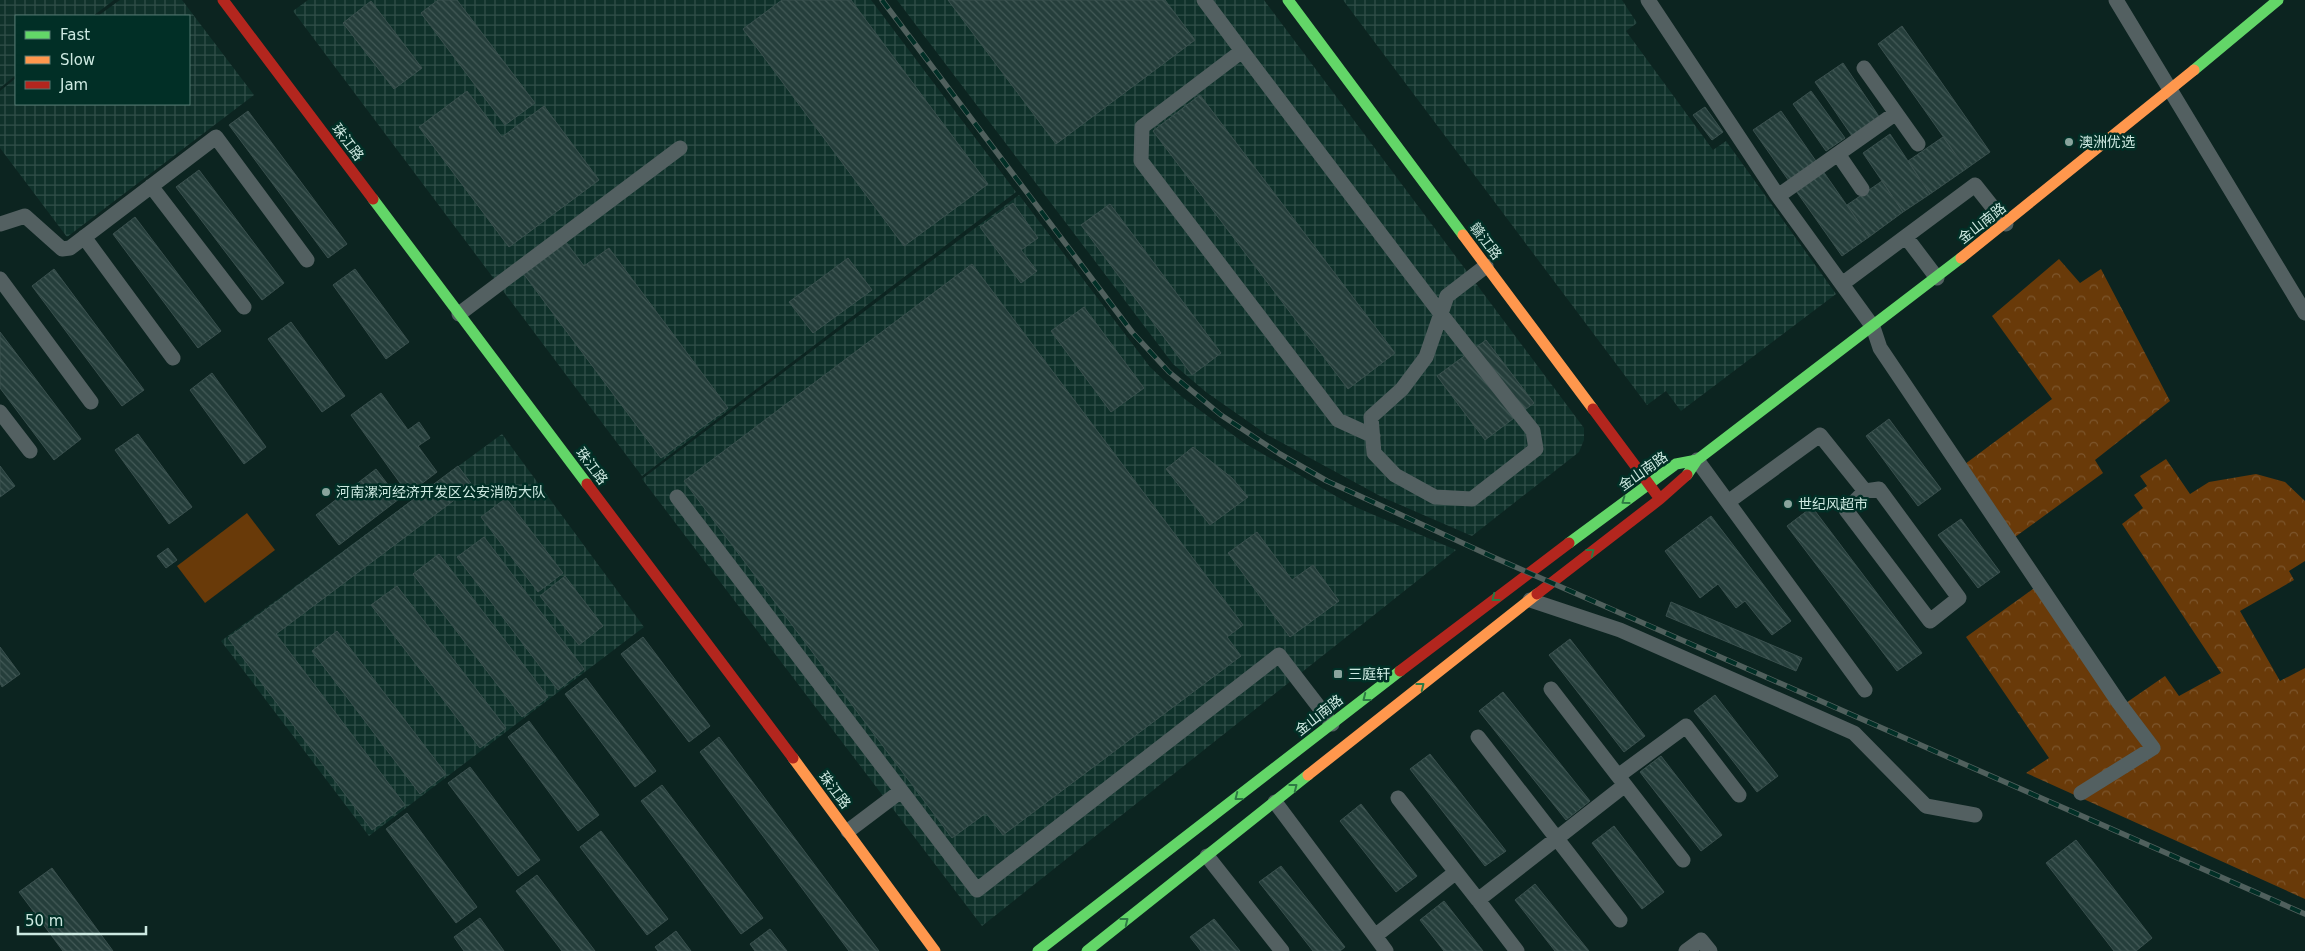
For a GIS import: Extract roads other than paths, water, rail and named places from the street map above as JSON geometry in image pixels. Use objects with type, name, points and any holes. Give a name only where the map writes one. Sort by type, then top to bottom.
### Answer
[{"type":"main road","name":"珠江路","points":[[223,0],[848,831],[935,951]]},
{"type":"main road","name":"赣江路","points":[[1288,0],[1660,499]]},
{"type":"main road","name":"金山南路","points":[[1087,951],[1660,499],[1685,478],[1697,460],[2006,224],[2170,92],[2278,0]]},
{"type":"main road","name":"金山南路","points":[[1038,951],[1530,571],[1676,464],[1697,460]]},
{"type":"street","points":[[1204,0],[1441,314],[1533,431],[1536,449],[1472,499],[1435,497],[1396,475],[1374,453],[1372,417],[1402,389],[1426,357],[1441,314],[1447,296],[1486,266]]},
{"type":"street","points":[[1648,0],[1778,196],[1873,327],[1880,348],[2114,695],[2153,748],[2081,793]]},
{"type":"street","points":[[2116,0],[2305,313]]},
{"type":"street","points":[[1242,51],[1142,127],[1141,161],[1338,420],[1373,436]]},
{"type":"street","points":[[1864,68],[1918,144]]},
{"type":"street","points":[[1778,196],[1896,113]]},
{"type":"street","points":[[0,224],[25,216],[62,250],[70,248],[216,137],[307,260]]},
{"type":"street","points":[[459,314],[680,148]]},
{"type":"street","points":[[1838,154],[1862,189]]},
{"type":"street","points":[[1842,284],[1975,185],[2006,224]]},
{"type":"street","points":[[151,186],[244,307]]},
{"type":"street","points":[[84,237],[172,358]]},
{"type":"street","points":[[1906,237],[1937,278]]},
{"type":"street","points":[[0,279],[91,402]]},
{"type":"street","points":[[0,412],[30,452]]},
{"type":"street","points":[[1728,502],[1820,435],[1866,491]]},
{"type":"street","points":[[1697,460],[1865,690]]},
{"type":"street","points":[[1880,490],[1959,598],[1930,621],[1846,510],[1866,491],[1880,490]]},
{"type":"street","points":[[676,497],[977,890],[1279,655],[1332,724]]},
{"type":"street","points":[[1530,600],[1620,630],[1854,733],[1926,806],[1974,815]]},
{"type":"street","points":[[1551,689],[1683,860]]},
{"type":"street","points":[[1478,900],[1557,838],[1686,726],[1739,795]]},
{"type":"street","points":[[1478,737],[1620,920]]},
{"type":"street","points":[[848,831],[901,791]]},
{"type":"street","points":[[1398,798],[1517,951]]},
{"type":"street","points":[[1275,802],[1386,951]]},
{"type":"street","points":[[1207,856],[1282,951]]},
{"type":"street","points":[[1375,936],[1456,872]]},
{"type":"street","points":[[1686,951],[1701,940],[1710,951]]},
{"type":"railway","points":[[882,0],[1132,332],[1169,372],[1221,415],[1280,454],[1327,481],[1493,557],[2305,914]]},
{"type":"place","name":"澳洲优选","points":[[2069,142]]},
{"type":"place","name":"河南漯河经济开发区公安消防大队","points":[[326,492]]},
{"type":"place","name":"世纪风超市","points":[[1788,504]]},
{"type":"place","name":"三庭轩","points":[[1338,674]]}]
